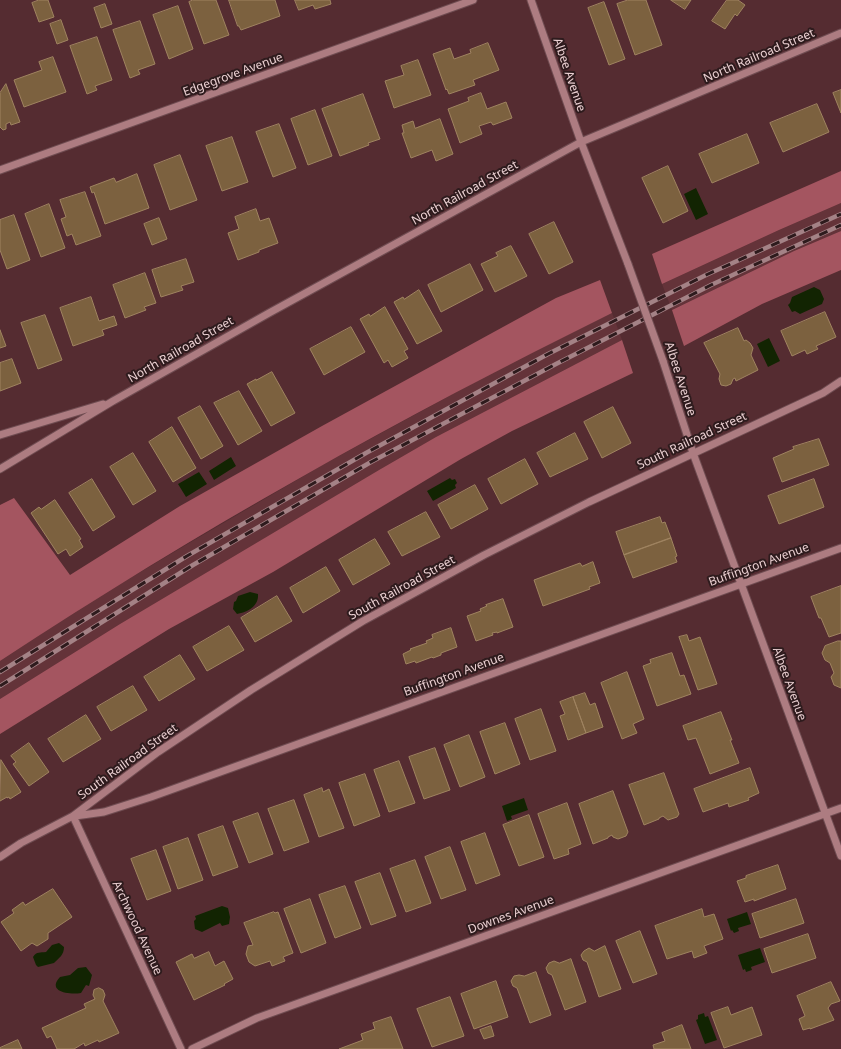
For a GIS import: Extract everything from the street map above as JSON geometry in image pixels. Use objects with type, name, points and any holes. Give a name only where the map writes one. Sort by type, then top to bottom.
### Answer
[{"type":"street","name":"Edgegrove Avenue","points":[[0,170],[473,0]]},
{"type":"street","name":"Albee Avenue","points":[[531,0],[581,142],[628,264],[663,361],[693,453],[740,584],[841,856]]},
{"type":"street","name":"North Railroad Street","points":[[0,469],[113,401],[269,312],[581,142],[841,33]]},
{"type":"street","name":"South Railroad Street","points":[[0,857],[21,843],[73,816],[158,752],[251,690],[364,621],[490,551],[589,502],[823,393],[841,381]]},
{"type":"street","name":"North Railroad Street","points":[[0,435],[113,401]]},
{"type":"street","name":"Buffington Avenue","points":[[73,816],[104,812],[151,797],[841,548]]},
{"type":"street","name":"Downes Avenue","points":[[192,1049],[257,1018],[841,808]]},
{"type":"street","name":"Archwood Avenue","points":[[73,816],[181,1049]]},
{"type":"shaded area","points":[[841,171],[841,203],[662,284],[652,254]]},
{"type":"shaded area","points":[[696,188],[708,214],[696,220],[684,194]]},
{"type":"shaded area","points":[[841,203],[841,231],[794,251],[672,310],[662,284]]},
{"type":"shaded area","points":[[841,231],[841,270],[762,304],[684,346],[672,310],[794,251]]},
{"type":"shaded area","points":[[600,280],[612,313],[455,393],[300,478],[149,567],[0,661],[0,505],[14,498],[70,575],[180,506],[322,426],[556,298]]},
{"type":"shaded area","points":[[814,287],[820,290],[824,299],[822,304],[800,314],[795,311],[792,312],[788,305],[792,297]]},
{"type":"shaded area","points":[[612,313],[622,340],[436,437],[120,624],[0,699],[0,661],[85,605],[326,463],[512,362]]},
{"type":"shaded area","points":[[769,338],[780,361],[768,367],[757,344]]},
{"type":"shaded area","points":[[622,340],[633,373],[512,431],[461,459],[273,572],[169,629],[0,734],[0,699],[120,624],[436,437]]},
{"type":"shaded area","points":[[231,457],[236,466],[214,480],[209,471]]},
{"type":"shaded area","points":[[199,472],[207,484],[186,497],[178,484]]},
{"type":"shaded area","points":[[450,478],[452,480],[455,479],[457,483],[455,485],[456,488],[433,501],[427,491]]},
{"type":"shaded area","points":[[250,592],[258,594],[257,602],[249,610],[237,614],[233,609],[234,602],[238,596]]},
{"type":"shaded area","points":[[524,798],[528,810],[511,816],[512,819],[507,821],[502,806]]},
{"type":"shaded area","points":[[222,906],[228,908],[230,917],[229,924],[222,926],[220,923],[202,932],[195,929],[195,916]]},
{"type":"shaded area","points":[[747,912],[751,924],[738,928],[739,931],[734,933],[732,930],[731,931],[727,919]]},
{"type":"shaded area","points":[[59,943],[64,947],[61,956],[54,963],[38,967],[33,957],[34,955],[46,952],[52,945]]},
{"type":"shaded area","points":[[760,948],[765,962],[751,967],[752,970],[746,972],[745,969],[743,970],[738,955]]},
{"type":"shaded area","points":[[86,967],[92,975],[89,986],[86,985],[81,993],[66,993],[58,989],[56,982],[60,977],[70,975],[78,968]]},
{"type":"shaded area","points":[[704,1013],[705,1017],[708,1016],[717,1040],[705,1044],[696,1020],[698,1019],[698,1015]]},
{"type":"building","points":[[39,0],[48,0],[54,17],[39,22],[32,3]]},
{"type":"building","points":[[193,0],[216,0],[229,35],[204,44],[189,2]]},
{"type":"building","points":[[229,0],[275,0],[280,16],[241,30],[238,26]]},
{"type":"building","points":[[295,0],[330,0],[331,4],[315,9],[313,5],[299,10]]},
{"type":"building","points":[[628,0],[646,0],[662,45],[635,55],[617,4]]},
{"type":"building","points":[[671,0],[691,0],[685,9]]},
{"type":"building","points":[[727,0],[738,0],[745,5],[737,16],[735,14],[725,29],[712,21]]},
{"type":"building","points":[[604,2],[625,59],[609,65],[588,8]]},
{"type":"building","points":[[105,4],[112,24],[101,28],[94,8]]},
{"type":"building","points":[[178,6],[193,49],[169,59],[153,15]]},
{"type":"building","points":[[61,20],[68,40],[57,44],[50,24]]},
{"type":"building","points":[[140,21],[155,64],[138,70],[140,74],[130,78],[113,30]]},
{"type":"building","points":[[97,37],[112,80],[95,86],[97,90],[87,94],[70,46]]},
{"type":"building","points":[[488,43],[499,70],[473,80],[475,85],[449,94],[447,89],[446,90],[433,54],[450,48],[454,59],[471,53],[470,50]]},
{"type":"building","points":[[53,57],[66,92],[24,107],[14,80],[42,70],[39,62]]},
{"type":"building","points":[[418,60],[431,95],[394,108],[385,81],[404,75],[401,66]]},
{"type":"building","points":[[6,84],[20,122],[11,125],[10,122],[6,124],[6,129],[3,130],[0,127],[0,93]]},
{"type":"building","points":[[841,90],[841,113],[833,93]]},
{"type":"building","points":[[481,93],[487,109],[506,102],[512,118],[493,125],[491,122],[479,126],[482,134],[460,143],[448,109],[469,101],[468,98]]},
{"type":"building","points":[[363,94],[380,139],[368,143],[369,145],[340,156],[322,109]]},
{"type":"building","points":[[817,104],[829,132],[783,152],[770,123]]},
{"type":"building","points":[[315,110],[332,156],[308,165],[291,119]]},
{"type":"building","points":[[440,119],[453,154],[436,161],[432,150],[411,158],[402,133],[404,133],[402,125],[413,121],[415,128]]},
{"type":"building","points":[[279,124],[296,168],[273,177],[256,132]]},
{"type":"building","points":[[747,134],[759,163],[712,183],[699,154]]},
{"type":"building","points":[[232,137],[248,182],[222,191],[206,146]]},
{"type":"building","points":[[180,155],[197,200],[170,210],[154,165]]},
{"type":"building","points":[[668,166],[688,211],[663,223],[642,178]]},
{"type":"building","points":[[137,174],[149,208],[105,224],[94,192],[92,193],[90,187],[114,178],[116,182]]},
{"type":"building","points":[[85,192],[101,236],[76,245],[72,234],[67,236],[61,219],[66,217],[60,200]]},
{"type":"building","points":[[49,204],[65,248],[41,257],[25,214]]},
{"type":"building","points":[[256,209],[260,221],[269,218],[278,243],[238,260],[228,233],[239,229],[235,217]]},
{"type":"building","points":[[14,215],[30,260],[7,269],[0,250],[0,220]]},
{"type":"building","points":[[159,218],[167,239],[152,245],[144,224]]},
{"type":"building","points":[[554,222],[573,262],[549,274],[529,234]]},
{"type":"building","points":[[511,246],[527,276],[495,292],[481,264],[498,256],[496,253]]},
{"type":"building","points":[[186,259],[194,282],[181,286],[183,290],[161,297],[152,270]]},
{"type":"building","points":[[470,264],[483,290],[441,312],[428,285]]},
{"type":"building","points":[[145,273],[156,303],[144,307],[146,310],[125,318],[113,285]]},
{"type":"building","points":[[419,290],[442,331],[417,344],[394,302],[403,297],[404,299]]},
{"type":"building","points":[[91,297],[99,321],[114,316],[117,325],[102,330],[104,335],[73,346],[60,308]]},
{"type":"building","points":[[385,307],[408,349],[404,351],[408,358],[392,367],[388,360],[384,363],[360,319],[369,314],[370,316]]},
{"type":"building","points":[[825,312],[836,337],[816,346],[818,349],[807,354],[805,350],[792,356],[781,331]]},
{"type":"building","points":[[45,315],[62,360],[38,369],[21,323]]},
{"type":"building","points":[[351,327],[365,352],[324,375],[310,349]]},
{"type":"building","points":[[738,328],[744,341],[746,340],[750,343],[753,348],[751,355],[758,370],[736,381],[735,378],[733,379],[731,384],[726,386],[721,385],[719,379],[720,374],[704,343]]},
{"type":"building","points":[[0,330],[6,346],[0,348]]},
{"type":"building","points":[[12,359],[21,383],[0,391],[0,363]]},
{"type":"building","points":[[272,372],[295,413],[271,426],[247,384]]},
{"type":"building","points":[[239,391],[262,431],[238,445],[214,403]]},
{"type":"building","points":[[200,406],[223,446],[201,459],[178,418]]},
{"type":"building","points":[[613,407],[631,443],[602,458],[584,422]]},
{"type":"building","points":[[172,427],[196,468],[173,482],[149,442]]},
{"type":"building","points":[[575,433],[588,459],[550,477],[537,453]]},
{"type":"building","points":[[819,439],[829,465],[782,482],[773,458],[794,449],[793,447]]},
{"type":"building","points":[[133,453],[156,491],[133,505],[110,467]]},
{"type":"building","points":[[525,459],[538,484],[501,504],[488,479]]},
{"type":"building","points":[[92,479],[115,517],[93,531],[69,493]]},
{"type":"building","points":[[814,479],[824,507],[779,524],[768,496]]},
{"type":"building","points":[[475,485],[488,509],[451,529],[438,505]]},
{"type":"building","points":[[55,500],[81,539],[79,540],[83,547],[70,556],[66,549],[58,554],[31,513],[39,507],[41,509]]},
{"type":"building","points":[[426,512],[440,537],[402,556],[388,532]]},
{"type":"building","points":[[660,517],[662,523],[665,522],[671,538],[624,555],[616,532]]},
{"type":"building","points":[[671,538],[677,556],[675,557],[677,562],[633,578],[624,555]]},
{"type":"building","points":[[375,539],[390,564],[353,585],[339,560]]},
{"type":"building","points":[[593,562],[600,583],[589,587],[590,589],[543,606],[534,580],[580,563],[582,566]]},
{"type":"building","points":[[326,567],[340,591],[303,613],[290,588]]},
{"type":"building","points":[[841,586],[841,633],[829,637],[821,618],[819,618],[811,597]]},
{"type":"building","points":[[277,596],[292,621],[255,642],[241,618]]},
{"type":"building","points":[[503,599],[513,627],[497,633],[492,633],[493,635],[476,641],[467,616],[481,611],[480,609],[487,606],[486,605]]},
{"type":"building","points":[[229,626],[244,650],[207,671],[193,647]]},
{"type":"building","points":[[451,628],[457,647],[441,653],[441,655],[433,658],[406,664],[403,654],[411,650],[410,649],[427,643],[426,641],[433,638],[432,635]]},
{"type":"building","points":[[687,635],[689,641],[700,637],[717,684],[698,690],[679,637]]},
{"type":"building","points":[[841,641],[841,688],[834,685],[831,677],[834,673],[830,663],[825,660],[822,653],[825,646]]},
{"type":"building","points":[[672,653],[680,676],[684,675],[691,694],[657,706],[643,666],[651,663],[650,660]]},
{"type":"building","points":[[180,655],[195,679],[159,701],[144,677]]},
{"type":"building","points":[[627,672],[644,719],[633,724],[637,733],[622,739],[601,683]]},
{"type":"building","points":[[133,686],[147,710],[111,731],[97,707]]},
{"type":"building","points":[[585,693],[590,705],[595,703],[603,727],[586,733],[573,697]]},
{"type":"building","points":[[573,697],[586,733],[568,740],[560,716],[565,714],[560,702]]},
{"type":"building","points":[[541,709],[556,751],[530,760],[515,719]]},
{"type":"building","points":[[721,712],[739,763],[710,774],[696,738],[688,740],[683,726]]},
{"type":"building","points":[[86,715],[101,739],[63,762],[48,739]]},
{"type":"building","points":[[505,723],[520,764],[495,774],[480,732]]},
{"type":"building","points":[[469,735],[485,777],[460,787],[444,745]]},
{"type":"building","points":[[29,743],[49,772],[29,786],[13,764],[16,762],[11,756]]},
{"type":"building","points":[[435,748],[450,790],[424,799],[409,757]]},
{"type":"building","points":[[1,760],[21,792],[10,799],[7,797],[0,801]]},
{"type":"building","points":[[399,761],[415,803],[389,812],[374,770]]},
{"type":"building","points":[[750,768],[759,793],[748,798],[749,800],[729,807],[728,803],[703,812],[694,789]]},
{"type":"building","points":[[664,773],[679,814],[677,817],[668,820],[663,816],[644,825],[629,785]]},
{"type":"building","points":[[365,774],[380,816],[354,826],[339,783]]},
{"type":"building","points":[[322,788],[323,792],[329,789],[344,828],[319,837],[304,795]]},
{"type":"building","points":[[613,791],[628,832],[626,836],[618,839],[612,835],[593,844],[579,804]]},
{"type":"building","points":[[294,800],[309,842],[284,851],[268,809]]},
{"type":"building","points":[[567,803],[581,844],[568,849],[569,854],[554,859],[538,814]]},
{"type":"building","points":[[258,813],[273,854],[249,863],[233,822]]},
{"type":"building","points":[[529,815],[544,857],[519,866],[503,825]]},
{"type":"building","points":[[223,826],[238,867],[213,876],[198,835]]},
{"type":"building","points":[[485,833],[500,875],[476,884],[461,842]]},
{"type":"building","points":[[188,838],[203,880],[178,889],[163,847]]},
{"type":"building","points":[[450,847],[466,890],[441,899],[425,857]]},
{"type":"building","points":[[156,850],[171,891],[147,900],[131,859]]},
{"type":"building","points":[[415,860],[431,903],[406,912],[390,869]]},
{"type":"building","points":[[778,865],[786,889],[754,901],[754,899],[745,902],[737,881],[746,878],[746,876]]},
{"type":"building","points":[[380,873],[396,916],[371,925],[355,882]]},
{"type":"building","points":[[345,886],[361,928],[335,938],[319,895]]},
{"type":"building","points":[[53,889],[72,917],[48,933],[48,939],[37,946],[32,943],[21,951],[1,922],[14,913],[12,910],[23,902],[25,905]]},
{"type":"building","points":[[310,899],[326,943],[301,953],[284,909]]},
{"type":"building","points":[[796,899],[804,923],[760,938],[752,914]]},
{"type":"building","points":[[702,909],[704,917],[714,914],[723,939],[704,946],[707,953],[694,958],[692,951],[667,959],[655,926]]},
{"type":"building","points":[[274,912],[278,912],[293,953],[283,957],[285,961],[272,966],[270,961],[255,966],[249,962],[246,954],[248,946],[253,945],[244,923]]},
{"type":"building","points":[[640,931],[657,974],[633,983],[616,941]]},
{"type":"building","points":[[808,934],[816,958],[772,973],[764,949]]},
{"type":"building","points":[[605,946],[621,989],[599,997],[587,962],[583,960],[581,955],[589,948],[594,951]]},
{"type":"building","points":[[209,952],[215,966],[224,961],[233,979],[224,984],[225,985],[194,1000],[176,962],[192,954],[194,958]]},
{"type":"building","points":[[571,959],[586,1002],[565,1010],[552,975],[548,973],[546,968],[549,963],[554,961],[559,963]]},
{"type":"building","points":[[536,972],[551,1015],[530,1023],[517,988],[513,986],[511,981],[514,976],[524,976]]},
{"type":"building","points":[[496,981],[508,1017],[474,1029],[461,994]]},
{"type":"building","points":[[831,982],[840,1001],[831,1004],[828,1008],[834,1020],[803,1030],[799,1019],[805,1016],[797,996]]},
{"type":"building","points":[[99,988],[103,990],[105,995],[103,1001],[119,1033],[99,1042],[98,1040],[85,1046],[84,1043],[74,1049],[57,1049],[51,1036],[47,1038],[42,1028],[86,1008],[84,1004],[95,999],[93,995],[94,990]]},
{"type":"building","points":[[450,997],[464,1036],[432,1047],[417,1009]]},
{"type":"building","points":[[728,1007],[731,1015],[752,1007],[762,1035],[724,1048],[711,1013]]},
{"type":"building","points":[[391,1017],[403,1049],[339,1049],[363,1040],[361,1034],[375,1029],[373,1023]]},
{"type":"building","points":[[682,1025],[691,1049],[654,1049],[653,1045],[665,1041],[662,1033]]},
{"type":"building","points":[[491,1026],[494,1036],[484,1039],[480,1030]]},
{"type":"building","points":[[18,1040],[22,1049],[0,1049],[0,1048]]},
{"type":"railway","points":[[0,672],[187,556],[366,453],[548,354],[706,275],[841,214]]},
{"type":"railway","points":[[0,686],[193,565],[371,462],[556,364],[711,285],[841,225]]}]
